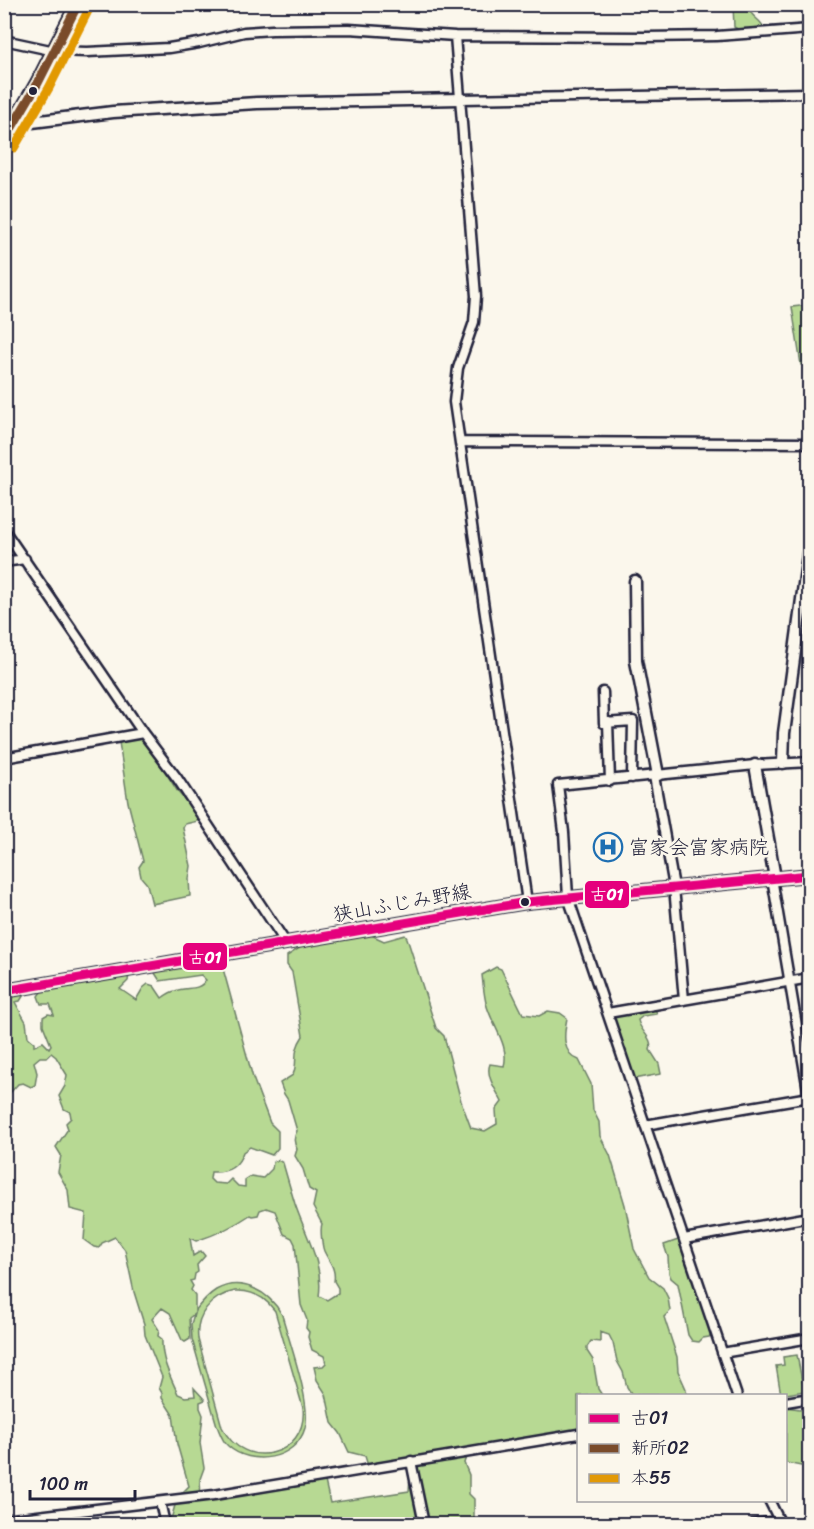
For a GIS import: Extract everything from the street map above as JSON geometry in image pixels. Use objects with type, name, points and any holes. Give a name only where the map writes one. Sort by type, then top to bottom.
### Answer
[{"type":"main road","points":[[4,142],[10,124],[56,51],[78,4]]},
{"type":"main road","name":"狭山ふじみ野線","points":[[4,991],[527,902],[810,875]]},
{"type":"street","points":[[4,40],[56,51],[106,52],[169,48],[244,32],[272,30],[349,29],[455,36],[655,37],[717,36],[810,29]]},
{"type":"street","points":[[455,36],[476,296],[474,322],[458,368],[454,402],[527,902]]},
{"type":"street","points":[[10,124],[113,112],[257,103],[810,93]]},
{"type":"street","points":[[460,442],[810,443]]},
{"type":"street","points":[[4,530],[142,733],[177,778],[286,943]]},
{"type":"street","points":[[783,764],[784,733],[809,547]]},
{"type":"street","points":[[4,562],[25,559]]},
{"type":"street","points":[[635,581],[636,661],[643,690],[674,887],[684,1000]]},
{"type":"street","points":[[603,692],[604,723],[646,720]]},
{"type":"street","points":[[608,722],[610,780]]},
{"type":"street","points":[[632,778],[633,722]]},
{"type":"street","points":[[4,758],[142,733]]},
{"type":"street","points":[[737,1394],[568,897],[558,785],[755,765],[810,762]]},
{"type":"street","points":[[645,1125],[809,1100],[755,765]]},
{"type":"street","points":[[608,1013],[810,978]]},
{"type":"street","points":[[684,1239],[810,1217]]},
{"type":"street","points":[[722,1353],[810,1338]]},
{"type":"street","points":[[787,1402],[810,1398]]},
{"type":"street","points":[[4,1520],[214,1495],[577,1434]]},
{"type":"street","points":[[411,1461],[424,1524]]},
{"type":"street","points":[[160,1502],[165,1524]]},
{"type":"street","points":[[754,1524],[780,1522],[770,1502]]},
{"type":"green space","points":[[733,5],[747,5],[764,29],[741,31],[734,27]]},
{"type":"green space","points":[[809,305],[809,364],[801,365],[792,307]]},
{"type":"green space","points":[[142,735],[178,792],[197,814],[198,821],[185,824],[183,828],[191,866],[190,896],[152,904],[147,884],[141,877],[139,867],[143,861],[128,802],[119,742]]},
{"type":"green space","points":[[369,934],[384,941],[405,935],[436,1028],[444,1036],[461,1101],[471,1128],[485,1131],[497,1124],[496,1110],[502,1102],[490,1078],[489,1069],[490,1064],[504,1066],[504,1050],[488,1011],[482,975],[496,967],[501,969],[523,1014],[539,1016],[548,1011],[560,1013],[567,1018],[565,1042],[569,1053],[579,1060],[591,1084],[593,1110],[599,1122],[600,1136],[610,1155],[625,1205],[634,1249],[649,1277],[663,1288],[668,1298],[670,1311],[664,1317],[686,1394],[631,1394],[609,1335],[600,1332],[600,1342],[591,1341],[587,1351],[593,1360],[598,1389],[601,1394],[577,1394],[577,1431],[489,1445],[466,1457],[464,1463],[469,1475],[469,1494],[474,1499],[474,1520],[454,1524],[337,1524],[368,1519],[323,1524],[167,1524],[177,1498],[189,1486],[177,1444],[173,1415],[162,1398],[159,1388],[162,1377],[145,1335],[125,1250],[115,1237],[102,1243],[99,1248],[84,1240],[86,1213],[70,1209],[68,1190],[58,1172],[61,1155],[56,1147],[68,1129],[66,1123],[71,1118],[70,1112],[64,1109],[59,1096],[65,1086],[67,1075],[51,1053],[34,1062],[37,1073],[35,1085],[31,1087],[23,1083],[18,1084],[10,1093],[5,1092],[4,996],[27,990],[20,1001],[15,1002],[26,1022],[28,1037],[34,1042],[34,1046],[43,1042],[49,1048],[51,1045],[43,1025],[43,1017],[48,1014],[54,1015],[50,1004],[41,1004],[38,996],[44,988],[129,974],[128,981],[120,989],[136,1000],[148,984],[154,986],[162,998],[173,991],[199,986],[206,980],[201,975],[160,981],[155,973],[156,969],[218,961],[222,965],[253,1078],[270,1123],[278,1131],[278,1148],[272,1155],[250,1147],[243,1152],[235,1166],[222,1172],[211,1172],[210,1179],[214,1183],[226,1184],[231,1179],[238,1186],[245,1187],[245,1180],[251,1176],[263,1178],[272,1169],[273,1162],[278,1160],[283,1163],[295,1204],[313,1249],[319,1272],[319,1296],[327,1300],[338,1293],[338,1288],[323,1247],[322,1224],[313,1207],[316,1193],[309,1189],[303,1169],[295,1156],[297,1149],[294,1138],[297,1131],[288,1100],[280,1083],[293,1075],[297,1047],[303,1036],[287,956],[307,943]],"holes":[[[266,1208],[275,1211],[284,1234],[292,1238],[295,1244],[301,1305],[307,1320],[306,1328],[309,1332],[308,1337],[312,1350],[324,1356],[326,1363],[323,1366],[314,1367],[317,1380],[326,1394],[332,1423],[340,1433],[349,1452],[365,1456],[368,1466],[420,1456],[420,1461],[410,1476],[409,1491],[330,1503],[325,1481],[201,1499],[200,1479],[204,1468],[200,1443],[203,1415],[200,1402],[205,1400],[194,1388],[195,1396],[185,1397],[178,1394],[169,1374],[162,1339],[158,1336],[159,1330],[152,1319],[162,1308],[170,1313],[185,1342],[190,1339],[189,1318],[194,1314],[191,1324],[192,1339],[217,1426],[228,1446],[248,1457],[260,1458],[272,1457],[292,1447],[300,1439],[305,1428],[306,1417],[303,1389],[282,1315],[270,1299],[254,1288],[244,1285],[225,1286],[216,1290],[195,1311],[195,1295],[191,1290],[193,1286],[190,1281],[194,1280],[198,1272],[197,1265],[205,1256],[201,1251],[193,1256],[190,1238],[196,1241],[210,1236],[250,1215],[258,1215],[260,1210]],[[235,1291],[258,1295],[275,1311],[303,1408],[302,1424],[296,1438],[273,1453],[259,1454],[245,1450],[232,1441],[222,1427],[198,1339],[199,1322],[212,1302]]]},
{"type":"green space","points":[[655,1008],[657,1014],[643,1016],[638,1020],[650,1042],[650,1050],[659,1064],[661,1074],[634,1079],[612,1018],[618,1013],[631,1010],[635,1013]]},
{"type":"green space","points":[[681,1239],[706,1310],[706,1320],[709,1321],[713,1331],[709,1337],[699,1342],[692,1341],[688,1335],[678,1284],[669,1273],[668,1257],[664,1245]]},
{"type":"green space","points":[[797,1355],[804,1391],[781,1394],[776,1366],[784,1365],[783,1357]]},
{"type":"green space","points":[[787,1407],[804,1412],[809,1427],[809,1449],[805,1452],[809,1456],[809,1465],[787,1463]]},
{"type":"transit line","name":"新所02","points":[[4,141],[38,83],[78,4]]},
{"type":"transit line","name":"本55","points":[[14,148],[49,88],[89,9]]},
{"type":"transit line","name":"古01","points":[[4,991],[527,902],[810,875]]},
{"type":"place","name":"富家会富家病院","points":[[608,847]]}]
